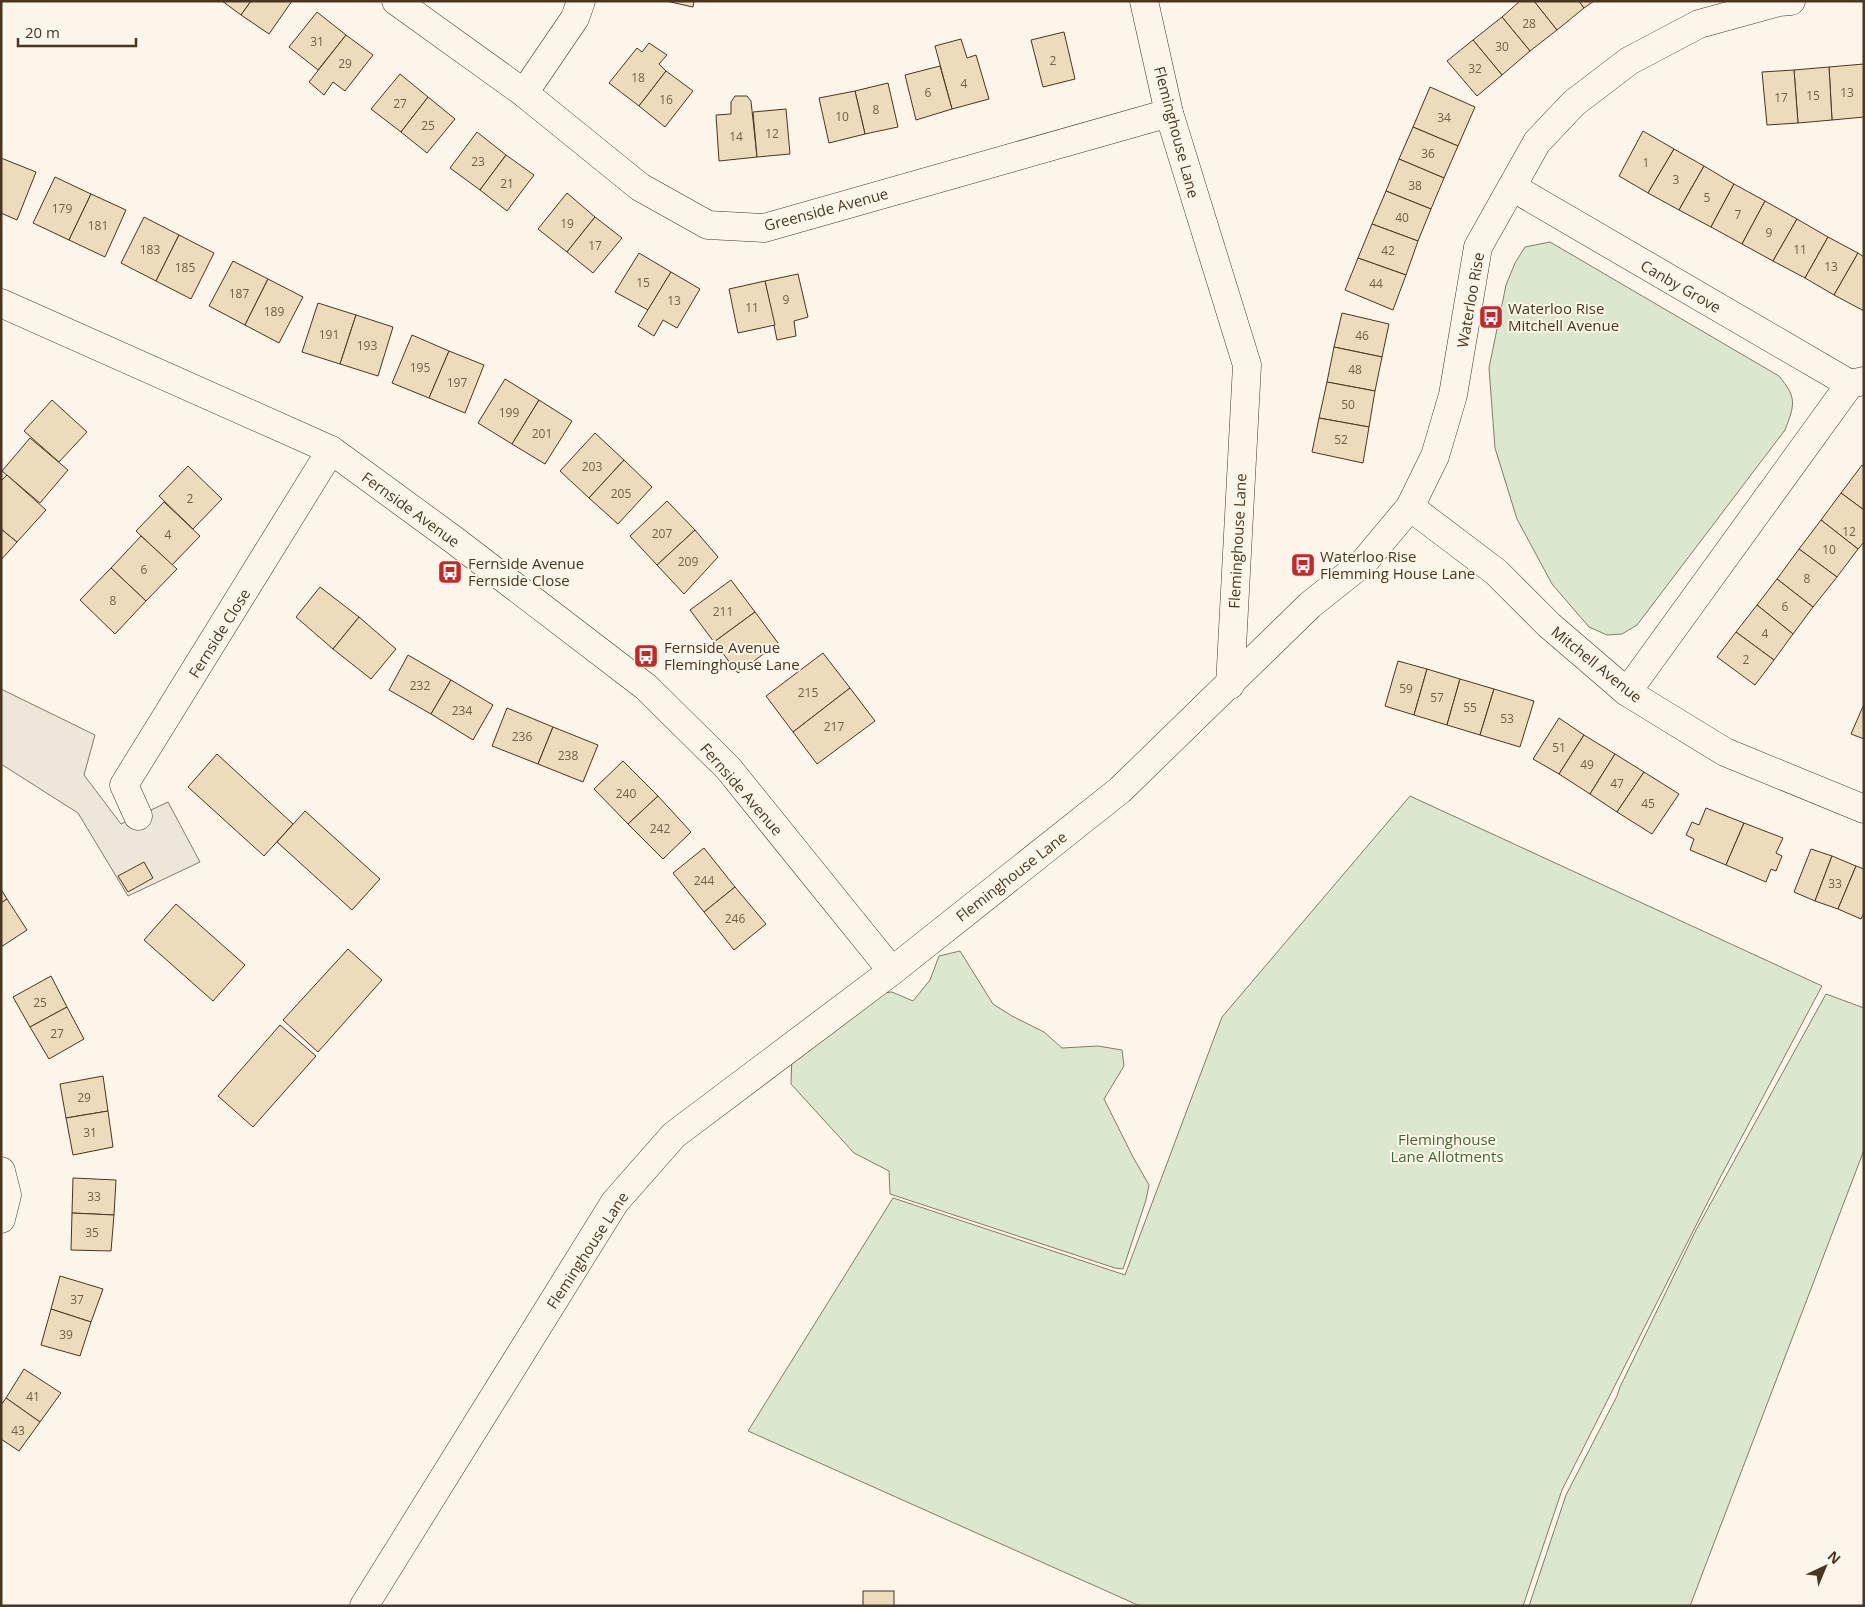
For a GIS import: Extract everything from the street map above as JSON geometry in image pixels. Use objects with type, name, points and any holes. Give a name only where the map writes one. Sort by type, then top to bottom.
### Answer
[{"type":"street","name":"Greenside Avenue","points":[[396,1],[524,93],[640,187],[708,225],[764,228],[1169,113]]},
{"type":"street","points":[[524,93],[575,18],[581,1]]},
{"type":"street","name":"Fleminghouse Lane","points":[[364,1606],[615,1202],[674,1135],[892,971],[1120,790],[1230,685],[1247,365],[1169,113],[1144,1]]},
{"type":"street","name":"Waterloo Rise","points":[[1230,685],[1310,605],[1364,562],[1410,507],[1435,456],[1453,396],[1478,247],[1537,142],[1574,103],[1629,62],[1700,24],[1779,2],[1791,1]]},
{"type":"street","name":"Canby Grove","points":[[1512,187],[1857,383],[1627,692]]},
{"type":"street","name":"Fernside Avenue","points":[[1,303],[331,450],[454,540],[646,687],[728,768],[892,971]]},
{"type":"street","name":"Fernside Close","points":[[138,816],[124,785],[331,450]]},
{"type":"street","name":"Mitchell Avenue","points":[[1410,507],[1496,572],[1549,625],[1627,692],[1725,752],[1864,809]]},
{"type":"street","points":[[1,1171],[7,1195],[1,1219]]},
{"type":"green space","points":[[1550,242],[1779,376],[1791,396],[1791,414],[1785,430],[1637,625],[1622,634],[1607,635],[1589,627],[1552,584],[1517,519],[1495,448],[1489,368],[1506,285],[1515,263],[1525,247]]},
{"type":"green space","name":"Fleminghouse Lane Allotments","points":[[1410,796],[1822,986],[1721,1176],[1562,1490],[1523,1606],[1140,1606],[748,1431],[893,1198],[1125,1275],[1222,1017]]},
{"type":"green space","points":[[960,951],[993,1004],[1044,1032],[1062,1048],[1098,1046],[1122,1050],[1124,1066],[1104,1099],[1149,1185],[1146,1200],[1123,1269],[890,1194],[889,1171],[854,1153],[791,1084],[792,1054],[874,994],[892,992],[913,1001],[930,980],[939,956]]},
{"type":"green space","points":[[1826,994],[1864,1008],[1864,1150],[1690,1606],[1529,1606],[1566,1495],[1617,1396],[1696,1230]]},
{"type":"shaded area","points":[[1,689],[95,735],[84,775],[121,824],[168,802],[200,862],[128,896],[78,813],[1,764]]},
{"type":"building","points":[[222,1],[251,1],[241,15]]},
{"type":"building","points":[[251,1],[292,1],[269,34],[241,15]]},
{"type":"building","points":[[666,1],[694,1],[693,7]]},
{"type":"building","points":[[1520,1],[1534,1],[1557,30],[1530,51],[1502,17]]},
{"type":"building","points":[[1534,1],[1579,1],[1584,8],[1557,30]]},
{"type":"building","points":[[1579,1],[1594,1],[1584,8]]},
{"type":"building","points":[[317,12],[346,35],[318,70],[289,47]]},
{"type":"building","points":[[1502,17],[1530,51],[1502,75],[1473,40]]},
{"type":"building","points":[[1064,32],[1075,79],[1043,87],[1031,40]]},
{"type":"building","points":[[346,35],[373,55],[345,91],[333,82],[324,95],[309,82]]},
{"type":"building","points":[[961,39],[967,58],[976,55],[989,99],[952,109],[935,46]]},
{"type":"building","points":[[1473,40],[1502,75],[1477,96],[1447,61]]},
{"type":"building","points":[[649,43],[667,55],[659,64],[666,71],[639,106],[609,83],[637,48],[642,52]]},
{"type":"building","points":[[1864,64],[1864,117],[1832,120],[1829,67]]},
{"type":"building","points":[[940,66],[952,109],[916,120],[905,75]]},
{"type":"building","points":[[1829,67],[1832,120],[1798,123],[1794,70]]},
{"type":"building","points":[[1794,70],[1798,123],[1767,125],[1762,72]]},
{"type":"building","points":[[666,71],[693,91],[665,127],[639,106]]},
{"type":"building","points":[[400,74],[428,97],[401,132],[371,109]]},
{"type":"building","points":[[888,83],[898,127],[865,134],[855,91]]},
{"type":"building","points":[[1430,87],[1475,107],[1458,146],[1413,127]]},
{"type":"building","points":[[855,91],[865,134],[829,143],[819,98]]},
{"type":"building","points":[[735,96],[747,96],[751,101],[757,157],[719,161],[716,115],[731,114],[731,102]]},
{"type":"building","points":[[428,97],[455,119],[427,153],[401,132]]},
{"type":"building","points":[[786,109],[790,154],[757,157],[753,112]]},
{"type":"building","points":[[1413,127],[1458,146],[1444,178],[1399,159]]},
{"type":"building","points":[[1643,131],[1674,149],[1648,193],[1619,176]]},
{"type":"building","points":[[477,132],[506,155],[480,190],[450,168]]},
{"type":"building","points":[[1674,149],[1704,166],[1679,210],[1648,193]]},
{"type":"building","points":[[506,155],[534,175],[507,211],[480,190]]},
{"type":"building","points":[[1,158],[36,172],[17,220],[1,213]]},
{"type":"building","points":[[1399,159],[1444,178],[1431,209],[1386,191]]},
{"type":"building","points":[[1704,166],[1734,184],[1711,227],[1679,210]]},
{"type":"building","points":[[55,177],[91,194],[69,240],[33,223]]},
{"type":"building","points":[[1734,184],[1765,201],[1742,244],[1711,227]]},
{"type":"building","points":[[1386,191],[1431,209],[1418,241],[1372,224]]},
{"type":"building","points":[[567,193],[595,217],[567,252],[538,229]]},
{"type":"building","points":[[91,194],[126,210],[105,257],[69,240]]},
{"type":"building","points":[[1765,201],[1797,219],[1773,261],[1742,244]]},
{"type":"building","points":[[144,217],[179,235],[156,281],[121,263]]},
{"type":"building","points":[[595,217],[622,238],[593,273],[567,252]]},
{"type":"building","points":[[1797,219],[1828,237],[1805,278],[1773,261]]},
{"type":"building","points":[[1372,224],[1418,241],[1406,275],[1358,258]]},
{"type":"building","points":[[179,235],[214,253],[191,299],[156,281]]},
{"type":"building","points":[[1828,237],[1858,253],[1834,295],[1805,278]]},
{"type":"building","points":[[639,253],[671,272],[648,310],[615,292]]},
{"type":"building","points":[[1858,253],[1864,257],[1864,311],[1834,295]]},
{"type":"building","points":[[1358,258],[1406,275],[1393,310],[1345,290]]},
{"type":"building","points":[[233,261],[268,279],[245,325],[209,306]]},
{"type":"building","points":[[671,272],[700,289],[677,328],[663,320],[654,336],[638,326]]},
{"type":"building","points":[[798,274],[808,317],[794,321],[796,336],[777,340],[765,281]]},
{"type":"building","points":[[268,279],[303,297],[279,343],[245,325]]},
{"type":"building","points":[[765,281],[775,325],[738,333],[729,289]]},
{"type":"building","points":[[318,303],[356,315],[340,364],[302,352]]},
{"type":"building","points":[[1342,313],[1389,324],[1382,357],[1334,347]]},
{"type":"building","points":[[356,315],[393,327],[378,376],[340,364]]},
{"type":"building","points":[[412,335],[449,351],[429,398],[392,383]]},
{"type":"building","points":[[1334,347],[1382,357],[1375,391],[1327,382]]},
{"type":"building","points":[[449,351],[484,365],[465,413],[429,398]]},
{"type":"building","points":[[505,379],[539,400],[512,444],[478,423]]},
{"type":"building","points":[[1327,382],[1375,391],[1369,427],[1319,418]]},
{"type":"building","points":[[52,400],[87,432],[59,462],[24,431]]},
{"type":"building","points":[[539,400],[572,421],[545,464],[512,444]]},
{"type":"building","points":[[1319,418],[1369,427],[1363,463],[1312,452]]},
{"type":"building","points":[[595,433],[624,460],[589,498],[560,471]]},
{"type":"building","points":[[30,438],[68,470],[40,503],[2,471]]},
{"type":"building","points":[[624,460],[652,487],[618,524],[589,498]]},
{"type":"building","points":[[1862,465],[1864,466],[1864,510],[1841,493]]},
{"type":"building","points":[[188,466],[222,499],[193,529],[159,496]]},
{"type":"building","points":[[7,475],[46,510],[17,542],[1,529],[1,481]]},
{"type":"building","points":[[1841,493],[1864,510],[1864,542],[1858,549],[1821,520]]},
{"type":"building","points":[[667,501],[695,530],[657,565],[630,536]]},
{"type":"building","points":[[164,502],[200,536],[172,565],[136,531]]},
{"type":"building","points":[[1821,520],[1858,549],[1837,577],[1799,549]]},
{"type":"building","points":[[1,529],[17,542],[1,560]]},
{"type":"building","points":[[695,530],[718,557],[684,594],[657,565]]},
{"type":"building","points":[[141,536],[177,569],[146,601],[111,568]]},
{"type":"building","points":[[1799,549],[1837,577],[1813,607],[1777,579]]},
{"type":"building","points":[[111,568],[146,601],[115,634],[80,600]]},
{"type":"building","points":[[1777,579],[1813,607],[1793,634],[1757,605]]},
{"type":"building","points":[[731,580],[755,612],[714,642],[690,610]]},
{"type":"building","points":[[320,587],[359,617],[333,649],[296,617]]},
{"type":"building","points":[[1757,605],[1793,634],[1774,660],[1736,632]]},
{"type":"building","points":[[755,612],[778,643],[738,673],[714,642]]},
{"type":"building","points":[[359,617],[396,649],[371,679],[333,649]]},
{"type":"building","points":[[1736,632],[1774,660],[1755,685],[1717,657]]},
{"type":"building","points":[[823,653],[850,688],[793,732],[766,696]]},
{"type":"building","points":[[408,655],[451,680],[431,714],[389,690]]},
{"type":"building","points":[[1398,661],[1427,669],[1414,715],[1385,706]]},
{"type":"building","points":[[1427,669],[1460,679],[1447,725],[1414,715]]},
{"type":"building","points":[[1460,679],[1494,689],[1480,735],[1447,725]]},
{"type":"building","points":[[451,680],[493,705],[473,740],[431,714]]},
{"type":"building","points":[[850,688],[875,721],[817,764],[793,732]]},
{"type":"building","points":[[1494,689],[1534,701],[1520,747],[1480,735]]},
{"type":"building","points":[[1864,704],[1864,739],[1851,734]]},
{"type":"building","points":[[507,708],[553,727],[538,764],[492,746]]},
{"type":"building","points":[[1559,718],[1584,735],[1559,774],[1533,759]]},
{"type":"building","points":[[553,727],[598,745],[583,782],[538,764]]},
{"type":"building","points":[[1584,735],[1615,754],[1590,794],[1559,774]]},
{"type":"building","points":[[217,754],[293,824],[264,856],[188,787]]},
{"type":"building","points":[[1615,754],[1644,772],[1617,812],[1590,794]]},
{"type":"building","points":[[623,761],[658,796],[628,824],[594,789]]},
{"type":"building","points":[[1644,772],[1679,794],[1652,834],[1617,812]]},
{"type":"building","points":[[658,796],[691,832],[663,859],[628,824]]},
{"type":"building","points":[[1706,808],[1744,823],[1726,865],[1690,850],[1694,839],[1686,835],[1692,822],[1699,825]]},
{"type":"building","points":[[305,811],[380,879],[352,910],[277,842]]},
{"type":"building","points":[[1744,823],[1783,838],[1776,853],[1782,856],[1776,871],[1771,869],[1766,882],[1726,865]]},
{"type":"building","points":[[704,848],[735,887],[704,912],[673,873]]},
{"type":"building","points":[[1811,849],[1832,856],[1815,901],[1794,892]]},
{"type":"building","points":[[1832,856],[1856,866],[1838,909],[1815,901]]},
{"type":"building","points":[[144,862],[153,878],[128,892],[118,876]]},
{"type":"building","points":[[1856,866],[1864,869],[1864,913],[1861,919],[1838,909]]},
{"type":"building","points":[[735,887],[766,924],[734,950],[704,912]]},
{"type":"building","points":[[1,889],[7,899],[1,903]]},
{"type":"building","points":[[7,899],[27,930],[1,947],[1,903]]},
{"type":"building","points":[[176,904],[245,965],[213,1001],[144,940]]},
{"type":"building","points":[[348,949],[382,980],[318,1052],[283,1020]]},
{"type":"building","points":[[51,976],[67,1007],[30,1027],[13,997]]},
{"type":"building","points":[[67,1007],[84,1039],[49,1059],[30,1027]]},
{"type":"building","points":[[280,1025],[316,1056],[253,1127],[218,1096]]},
{"type":"building","points":[[103,1076],[108,1111],[66,1118],[60,1084]]},
{"type":"building","points":[[108,1111],[113,1147],[73,1155],[66,1118]]},
{"type":"building","points":[[73,1178],[116,1180],[114,1215],[72,1213]]},
{"type":"building","points":[[72,1213],[114,1215],[111,1251],[71,1250]]},
{"type":"building","points":[[60,1276],[103,1289],[91,1322],[51,1309]]},
{"type":"building","points":[[51,1309],[91,1322],[80,1356],[41,1345]]},
{"type":"building","points":[[24,1369],[61,1393],[40,1422],[6,1398]]},
{"type":"building","points":[[6,1398],[40,1422],[19,1451],[1,1439],[1,1405]]},
{"type":"building","points":[[863,1591],[894,1591],[894,1606],[863,1606]]},
{"type":"place","name":"Waterloo Rise Mitchell Avenue","points":[[1491,317]]},
{"type":"place","name":"Waterloo Rise Flemming House Lane","points":[[1303,565]]},
{"type":"place","name":"Fernside Avenue Fernside Close","points":[[450,572]]},
{"type":"place","name":"Fernside Avenue Fleminghouse Lane","points":[[646,656]]}]
